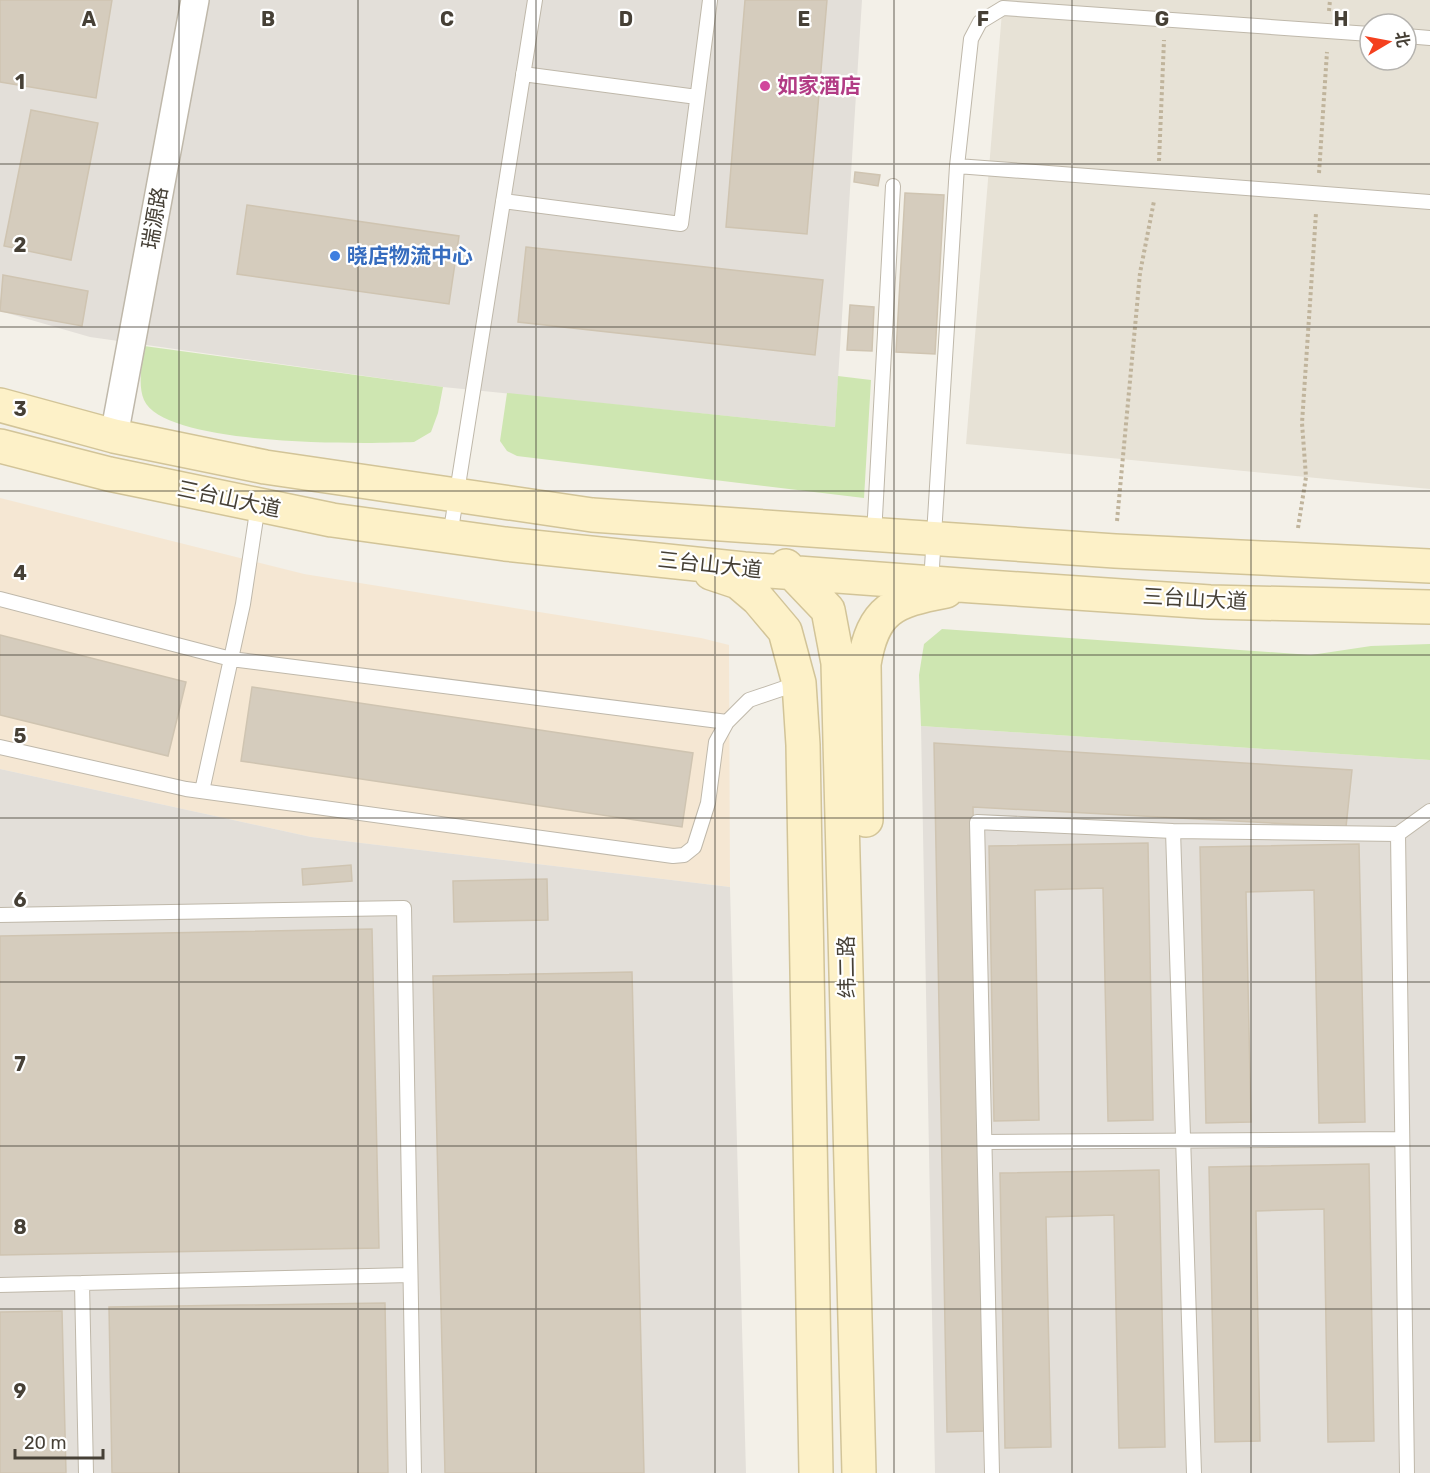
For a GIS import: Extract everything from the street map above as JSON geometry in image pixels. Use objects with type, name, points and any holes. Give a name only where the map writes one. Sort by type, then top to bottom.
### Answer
[{"type":"main road","name":"三台山大道","points":[[0,405],[114,436],[265,467],[592,515],[1115,551],[1430,566]]},
{"type":"main road","name":"三台山大道","points":[[0,446],[109,474],[332,520],[678,562],[794,573],[1209,602],[1430,606]]},
{"type":"main road","name":"纬二路","points":[[711,524],[753,542],[777,557],[828,610],[838,663],[859,1473]]},
{"type":"main road","name":"纬二路","points":[[678,562],[738,582],[758,599],[785,631],[799,683],[803,757],[816,1473]]},
{"type":"main road","points":[[849,1036],[868,927],[864,664],[868,640],[875,624],[886,611],[930,594],[973,586]]},
{"type":"street","name":"瑞源路","points":[[114,436],[195,0]]},
{"type":"lane","points":[[450,536],[535,0]]},
{"type":"lane","points":[[503,201],[681,224],[710,0]]},
{"type":"lane","points":[[931,583],[957,166],[971,39],[980,22],[1003,8],[1358,33]]},
{"type":"lane","points":[[523,74],[698,97]]},
{"type":"lane","points":[[957,166],[1430,202]]},
{"type":"lane","points":[[874,536],[893,186]]},
{"type":"lane","points":[[202,790],[243,604],[258,505]]},
{"type":"lane","points":[[0,599],[231,659],[727,722]]},
{"type":"lane","points":[[0,747],[202,790],[673,856],[684,855],[694,847],[708,803],[716,742],[727,722],[749,700],[799,683]]},
{"type":"lane","points":[[992,1473],[977,822],[1173,831],[1398,834],[1430,811]]},
{"type":"lane","points":[[1173,831],[1194,1473]]},
{"type":"lane","points":[[1398,834],[1407,1473]]},
{"type":"lane","points":[[0,915],[404,908],[414,1473]]},
{"type":"lane","points":[[985,1142],[1402,1139]]},
{"type":"lane","points":[[0,1285],[410,1275]]},
{"type":"lane","points":[[82,1283],[86,1473]]},
{"type":"path","points":[[1293,558],[1306,477],[1302,423],[1330,0]]},
{"type":"path","points":[[1115,551],[1140,273],[1158,181],[1165,19]]},
{"type":"shaded area","points":[[0,0],[862,0],[835,427],[443,387],[90,337],[0,311]]},
{"type":"shaded area","points":[[1003,0],[1430,0],[1430,489],[966,444]]},
{"type":"shaded area","points":[[0,498],[304,574],[701,638],[729,645],[730,887],[311,837],[0,769]]},
{"type":"shaded area","points":[[921,726],[1430,760],[1430,1473],[935,1473]]},
{"type":"shaded area","points":[[0,769],[311,837],[730,887],[746,1473],[0,1473]]},
{"type":"green space","points":[[144,346],[443,387],[438,413],[431,432],[414,442],[313,442],[226,434],[188,427],[160,415],[144,400],[141,380]]},
{"type":"green space","points":[[838,376],[871,380],[864,498],[517,456],[507,451],[500,441],[507,393],[835,427]]},
{"type":"green space","points":[[942,629],[1311,655],[1371,646],[1430,644],[1430,760],[921,726],[919,675],[924,644]]},
{"type":"building","points":[[0,0],[112,0],[96,98],[0,82]]},
{"type":"building","points":[[745,0],[827,0],[807,234],[726,227]]},
{"type":"building","points":[[31,110],[98,123],[71,260],[4,246]]},
{"type":"building","points":[[855,172],[880,175],[878,186],[854,182]]},
{"type":"building","points":[[905,193],[944,195],[935,354],[896,352]]},
{"type":"building","points":[[247,205],[459,236],[449,304],[237,274]]},
{"type":"building","points":[[526,247],[823,280],[815,355],[518,322]]},
{"type":"building","points":[[3,275],[88,291],[82,326],[0,311]]},
{"type":"building","points":[[850,305],[874,307],[872,351],[847,350]]},
{"type":"building","points":[[0,635],[186,682],[168,756],[0,715]]},
{"type":"building","points":[[252,687],[693,753],[682,827],[241,761]]},
{"type":"building","points":[[934,743],[1352,770],[1346,827],[973,807],[984,1431],[947,1432]]},
{"type":"building","points":[[1148,843],[1153,1120],[1108,1121],[1103,888],[1035,890],[1039,1120],[994,1121],[989,846]]},
{"type":"building","points":[[1359,844],[1365,1122],[1319,1123],[1314,890],[1246,892],[1251,1122],[1206,1123],[1200,847]]},
{"type":"building","points":[[351,865],[352,881],[303,885],[302,869]]},
{"type":"building","points":[[547,879],[548,920],[454,922],[453,881]]},
{"type":"building","points":[[372,929],[379,1248],[0,1255],[0,936]]},
{"type":"building","points":[[632,972],[644,1473],[445,1473],[433,976]]},
{"type":"building","points":[[1369,1164],[1374,1441],[1328,1442],[1324,1209],[1256,1211],[1260,1441],[1215,1442],[1209,1167]]},
{"type":"building","points":[[1159,1170],[1165,1447],[1119,1448],[1114,1215],[1046,1217],[1051,1447],[1005,1448],[1000,1173]]},
{"type":"building","points":[[385,1303],[388,1473],[112,1473],[109,1307]]},
{"type":"building","points":[[62,1311],[66,1473],[0,1473],[0,1312]]},
{"type":"place","name":"如家酒店","points":[[765,86]]},
{"type":"place","name":"晓店物流中心","points":[[335,256]]}]
